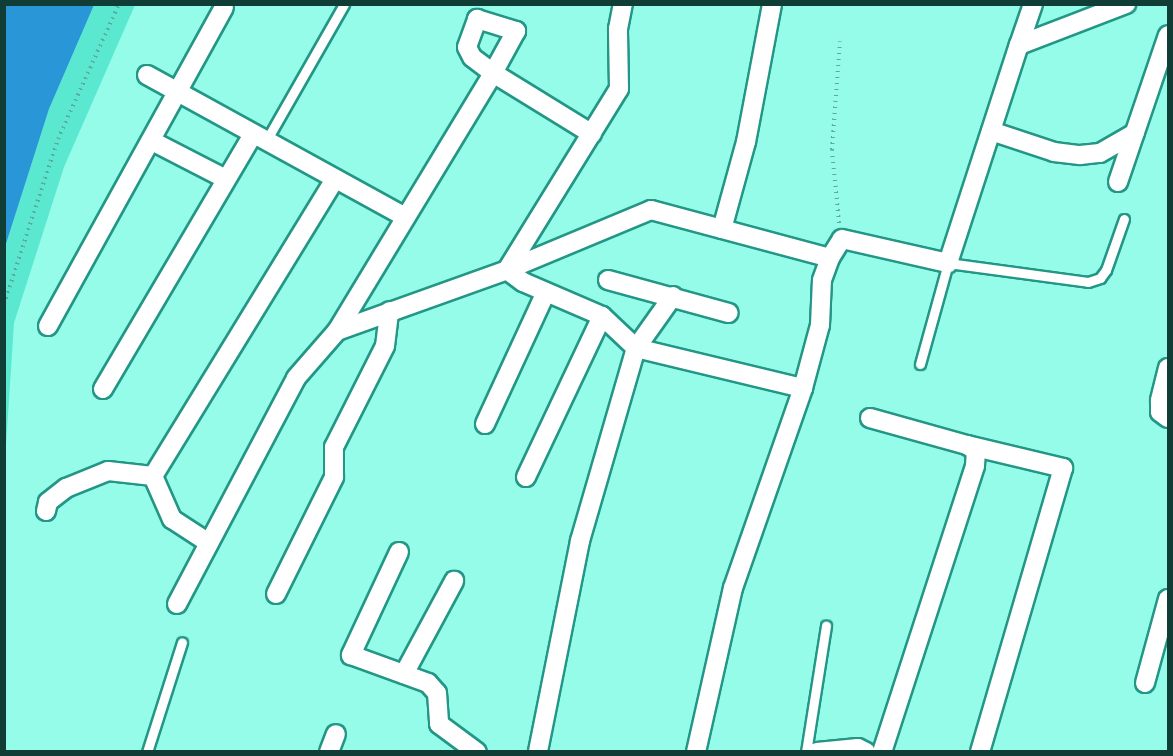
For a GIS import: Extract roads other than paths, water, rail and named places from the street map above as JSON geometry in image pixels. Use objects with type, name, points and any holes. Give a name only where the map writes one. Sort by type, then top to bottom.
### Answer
[{"type":"street","points":[[507,270],[620,89],[618,29],[623,4]]},
{"type":"street","points":[[722,229],[746,142],[772,4]]},
{"type":"street","points":[[696,752],[733,588],[803,388],[820,325],[822,280],[830,258],[842,239],[948,263],[1033,4]]},
{"type":"street","points":[[1019,45],[1126,4]]},
{"type":"street","points":[[48,326],[224,8]]},
{"type":"street","points":[[1118,182],[1168,35]]},
{"type":"street","points":[[177,604],[296,378],[337,330],[493,73],[592,134]]},
{"type":"street","points":[[147,75],[405,217]]},
{"type":"street","points":[[991,131],[1054,152],[1080,155],[1100,153],[1135,133]]},
{"type":"street","points":[[103,389],[226,179],[260,137]]},
{"type":"street","points":[[152,141],[226,179]]},
{"type":"street","points":[[153,476],[335,179]]},
{"type":"street","points":[[337,330],[507,270],[651,210],[830,258]]},
{"type":"street","points":[[507,270],[546,292],[602,316],[636,348],[803,388]]},
{"type":"street","points":[[608,280],[729,313]]},
{"type":"street","points":[[485,424],[546,292]]},
{"type":"street","points":[[538,752],[580,541],[636,348],[673,296]]},
{"type":"street","points":[[276,594],[333,477],[334,447],[385,346],[389,311]]},
{"type":"street","points":[[526,477],[602,316]]},
{"type":"street","points":[[1168,368],[1160,401],[1160,412],[1168,418]]},
{"type":"street","points":[[870,418],[967,445],[1063,468],[980,752]]},
{"type":"street","points":[[882,752],[975,466],[976,451],[967,445]]},
{"type":"street","points":[[46,511],[48,502],[66,488],[108,471],[153,476]]},
{"type":"street","points":[[153,476],[172,519],[209,543]]},
{"type":"street","points":[[399,552],[351,655],[428,683],[437,693],[438,723],[477,752]]},
{"type":"street","points":[[404,674],[453,581]]},
{"type":"street","points":[[1145,683],[1168,599]]},
{"type":"street","points":[[329,752],[336,734]]},
{"type":"street","points":[[817,752],[861,750]]},
{"type":"lane","points":[[260,137],[344,4]]},
{"type":"lane","points":[[920,364],[948,263],[1088,282],[1100,278],[1106,270],[1124,219]]},
{"type":"lane","points":[[806,752],[826,626]]},
{"type":"lane","points":[[147,752],[182,642]]},
{"type":"water","points":[[5,4],[94,5],[49,109],[5,247]]}]
